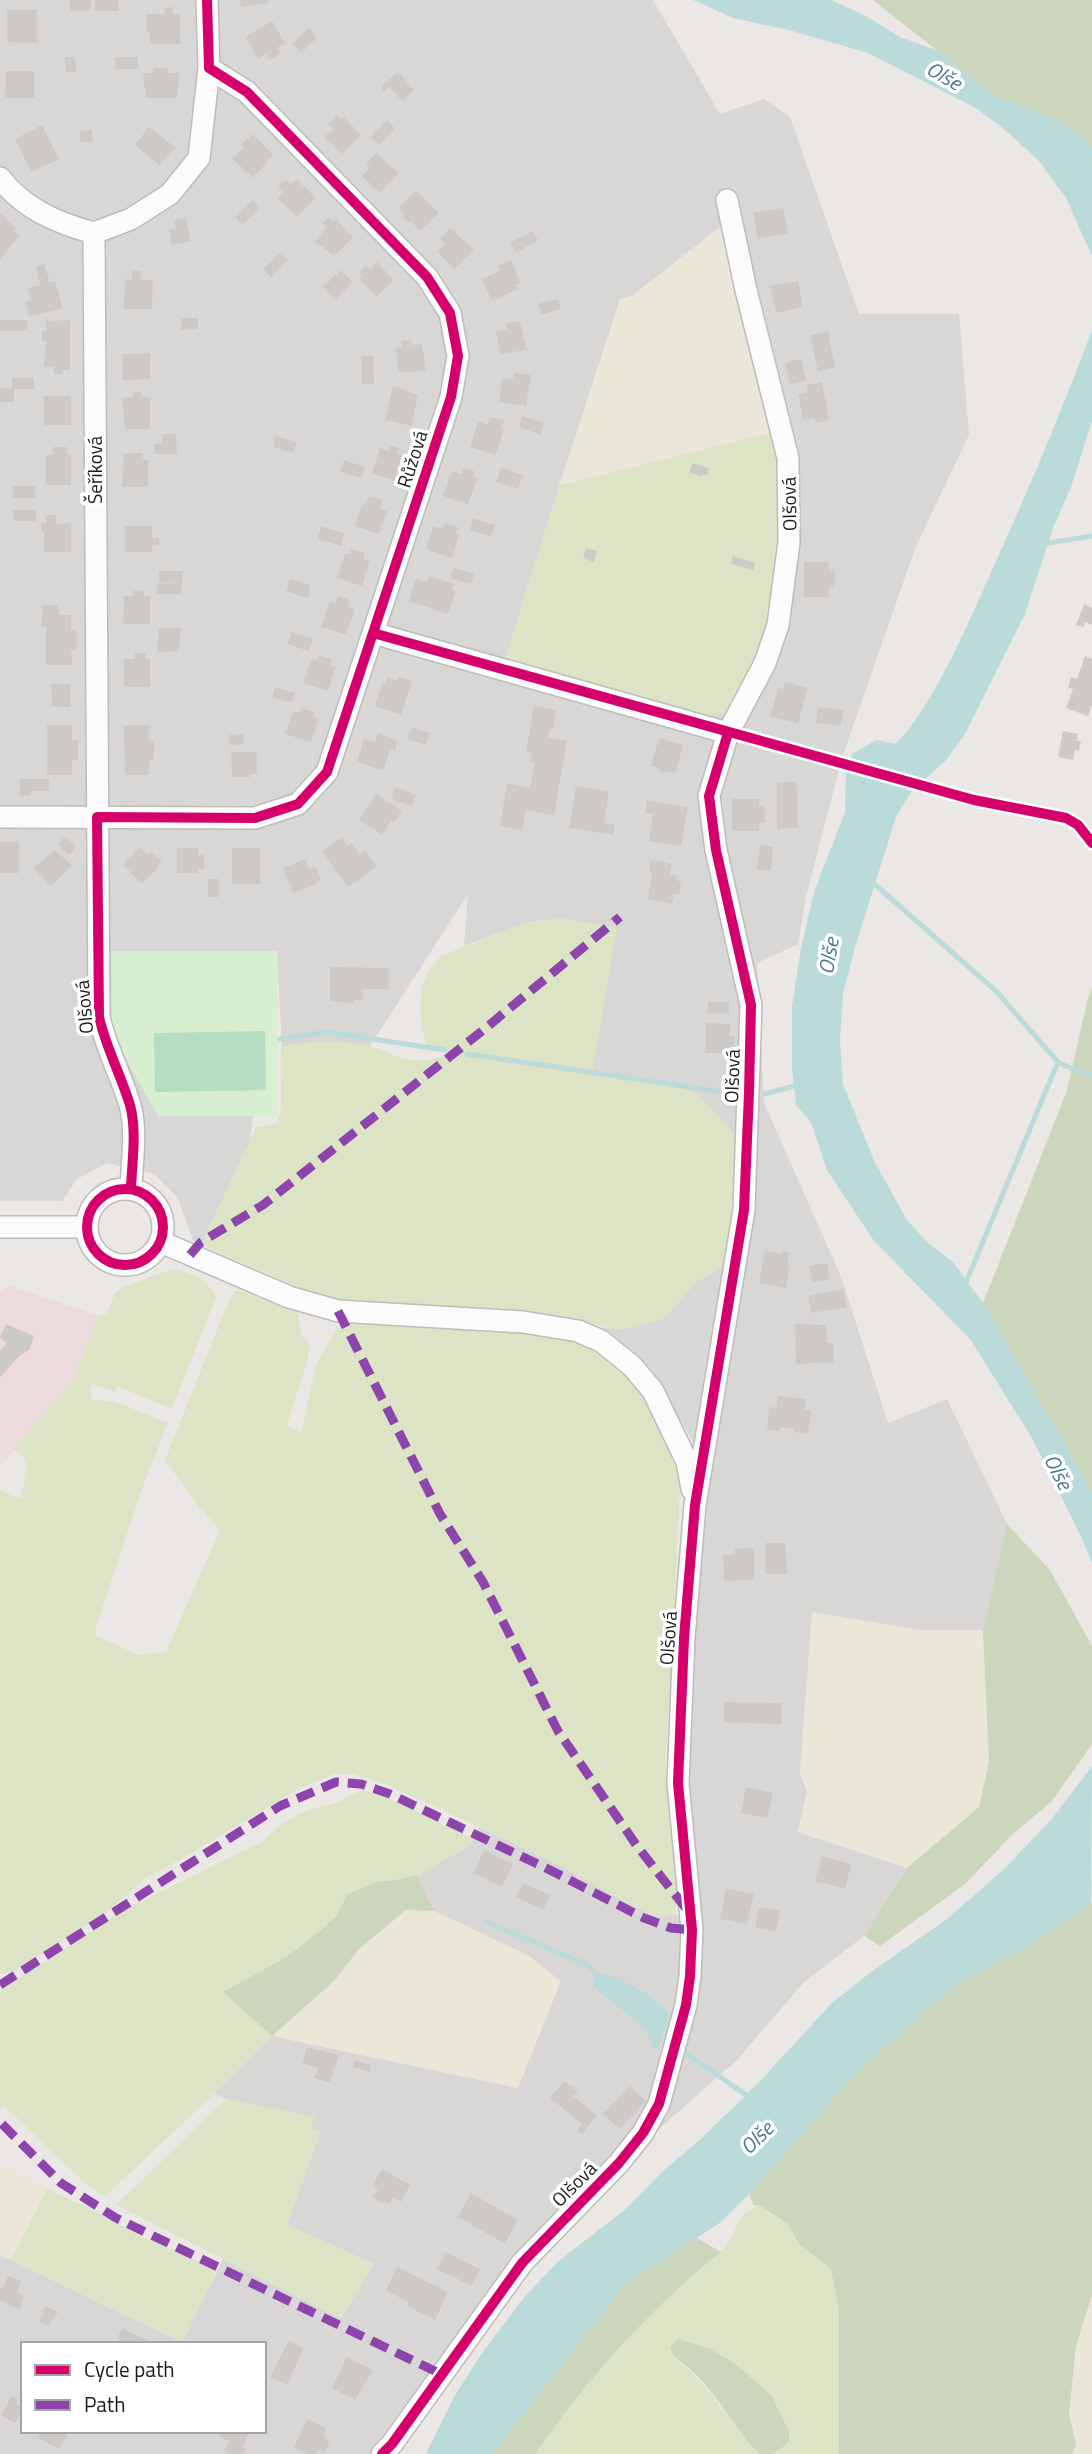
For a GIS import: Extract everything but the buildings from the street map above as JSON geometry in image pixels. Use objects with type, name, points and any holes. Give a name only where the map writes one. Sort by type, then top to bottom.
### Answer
[{"type":"street","points":[[0,178],[20,200],[41,214],[68,226],[94,233],[131,219],[170,194],[199,158],[208,68],[207,0]]},
{"type":"street","name":"Růžová","points":[[0,817],[255,818],[298,804],[327,772],[452,397],[458,356],[450,313],[427,277],[247,92],[208,68]]},
{"type":"street","name":"Olšová","points":[[382,2454],[400,2434],[522,2263],[619,2163],[643,2133],[659,2104],[686,2006],[692,1930],[678,1783],[684,1638],[695,1505],[744,1210],[750,1093],[751,1005],[716,849],[709,796],[728,733],[765,663],[774,638],[789,542],[788,458],[746,290],[727,200]]},
{"type":"street","name":"Šeříková","points":[[94,233],[97,817]]},
{"type":"street","points":[[373,633],[728,733]]},
{"type":"street","name":"Olšová","points":[[97,817],[99,1017],[104,1041],[130,1107],[133,1135],[131,1188]]},
{"type":"street","points":[[131,1188],[144,1193],[155,1202],[162,1214],[164,1228],[161,1242],[145,1260],[134,1265],[122,1265],[110,1262],[98,1254],[89,1242],[86,1227],[89,1211],[99,1198],[114,1189],[131,1188]]},
{"type":"street","points":[[0,1227],[86,1227]]},
{"type":"street","name":"Olšová","points":[[161,1242],[289,1297],[338,1311],[523,1322],[578,1331],[601,1341],[632,1366],[653,1391],[687,1462],[695,1505]]},
{"type":"shaded area","points":[[0,0],[653,0],[720,114],[764,99],[790,117],[859,314],[959,314],[969,435],[916,546],[843,755],[807,892],[798,944],[757,963],[764,1103],[842,1279],[888,1423],[947,1399],[1007,1524],[983,1630],[918,1630],[812,1613],[800,1773],[807,1792],[798,1832],[907,1868],[864,1936],[804,1982],[737,2060],[644,2142],[528,2269],[393,2454],[0,2454],[0,2255],[182,2342],[223,2259],[341,2318],[374,2264],[287,2225],[320,2132],[311,2129],[313,2117],[226,2099],[214,2094],[272,2036],[518,2088],[529,1956],[434,1911],[417,1875],[469,1846],[479,1827],[561,1866],[655,1916],[664,1918],[674,1914],[699,1925],[689,1825],[687,1740],[705,1510],[693,1442],[652,1370],[627,1346],[600,1327],[636,1327],[664,1318],[696,1282],[725,1265],[710,1110],[698,1095],[674,1085],[592,1073],[563,918],[528,922],[464,946],[468,894],[370,1046],[317,1043],[282,1047],[277,951],[158,1116],[253,1115],[250,1141],[204,1243],[193,1241],[178,1198],[154,1174],[107,1163],[77,1179],[62,1201],[0,1201]]},
{"type":"shaded area","points":[[725,223],[775,432],[559,486],[620,299],[633,295]]},
{"type":"shaded area","points":[[9,1286],[99,1316],[72,1382],[0,1466],[0,1292]]},
{"type":"shaded area","points":[[812,1612],[918,1630],[983,1630],[989,1763],[979,1807],[907,1868],[798,1832],[807,1792],[800,1773]]},
{"type":"shaded area","points":[[406,1910],[434,1911],[529,1956],[561,1981],[518,2088],[272,2036],[333,1982],[360,1948]]},
{"type":"shaded area","points":[[0,2167],[47,2189],[11,2260],[0,2255]]},
{"type":"shaded area","points":[[1092,2295],[1092,2454],[1072,2454],[1076,2444],[1069,2414],[1076,2346]]},
{"type":"green space","points":[[873,0],[1092,0],[1092,146],[1062,122],[996,97]]},
{"type":"green space","points":[[775,432],[782,468],[774,624],[733,710],[704,716],[504,662],[559,486]]},
{"type":"green space","points":[[563,918],[617,928],[592,1073],[674,1085],[699,1095],[732,1132],[739,1154],[735,1205],[725,1265],[696,1282],[665,1318],[636,1327],[615,1329],[566,1318],[458,1307],[350,1303],[316,1295],[210,1249],[204,1243],[256,1127],[276,1124],[281,1106],[282,1047],[314,1042],[348,1043],[369,1046],[416,1061],[454,1053],[431,1048],[423,1033],[423,984],[435,962],[441,956],[528,922]]},
{"type":"green space","points":[[111,951],[277,951],[278,1116],[158,1116],[112,1034]]},
{"type":"green space","points":[[1092,988],[1092,1491],[983,1303],[1067,1091]]},
{"type":"green space","points":[[265,1031],[266,1090],[155,1092],[154,1033]]},
{"type":"green space","points":[[172,1269],[198,1278],[209,1286],[216,1297],[173,1406],[169,1408],[117,1386],[115,1392],[93,1384],[90,1391],[92,1400],[114,1401],[168,1423],[140,1494],[96,1627],[96,1636],[139,1655],[166,1652],[220,1530],[199,1507],[165,1460],[227,1305],[236,1290],[297,1310],[301,1334],[310,1344],[287,1425],[301,1433],[316,1365],[342,1321],[558,1334],[587,1344],[613,1361],[634,1383],[651,1408],[664,1435],[680,1483],[665,1760],[676,1878],[677,1906],[674,1914],[664,1918],[655,1916],[561,1866],[387,1785],[352,1774],[335,1774],[300,1788],[152,1876],[149,1875],[107,1912],[11,1973],[0,1973],[0,1489],[14,1497],[21,1497],[27,1469],[25,1458],[14,1450],[72,1382],[99,1316],[107,1313],[115,1293],[123,1287]]},
{"type":"green space","points":[[1007,1524],[1050,1570],[1092,1646],[1092,1744],[1052,1801],[1013,1834],[965,1884],[880,1946],[864,1936],[907,1868],[979,1807],[989,1763],[983,1630]]},
{"type":"green space","points":[[362,1790],[385,1797],[474,1839],[469,1846],[417,1875],[378,1881],[349,1894],[336,1916],[319,1932],[285,1958],[224,1992],[272,2036],[105,2196],[86,2184],[4,2106],[0,2108],[0,1991],[127,1908],[262,1842],[283,1823],[308,1810],[335,1803]]},
{"type":"green space","points":[[417,1875],[434,1911],[406,1910],[360,1948],[333,1982],[272,2036],[223,1992],[285,1958],[319,1932],[336,1916],[348,1894],[378,1881]]},
{"type":"green space","points":[[1092,1902],[1092,2295],[1076,2346],[1069,2414],[1076,2444],[1072,2454],[839,2454],[839,2311],[831,2269],[798,2243],[788,2224],[759,2205],[754,2206],[749,2194],[857,2072],[956,1984],[1037,1941]]},
{"type":"green space","points":[[226,2099],[314,2117],[311,2129],[320,2132],[287,2225],[374,2264],[341,2318],[116,2205]]},
{"type":"green space","points":[[47,2189],[142,2237],[217,2269],[183,2342],[11,2260]]},
{"type":"green space","points":[[759,2205],[788,2224],[798,2243],[831,2268],[839,2311],[839,2454],[771,2454],[782,2448],[789,2432],[784,2422],[674,2358],[709,2391],[760,2454],[535,2454],[573,2402],[628,2337],[655,2308],[720,2252],[740,2220]]},
{"type":"green space","points":[[695,2237],[721,2252],[669,2297],[620,2346],[535,2454],[492,2454],[625,2285]]},
{"type":"green space","points":[[678,2339],[710,2349],[733,2362],[771,2395],[789,2431],[789,2440],[782,2448],[771,2454],[760,2454],[701,2379],[674,2356],[670,2347]]},
{"type":"water","name":"Olše","points":[[693,0],[831,0],[866,16],[900,37],[936,50],[996,97],[1062,122],[1092,146],[1092,256],[1066,198],[1039,161],[976,108],[868,53],[789,30],[733,18]]},
{"type":"water","name":"Olše","points":[[1092,330],[1092,421],[1071,487],[1053,528],[1025,614],[965,734],[946,760],[911,792],[896,817],[843,994],[840,1040],[843,1084],[875,1163],[907,1220],[928,1243],[953,1262],[983,1303],[1092,1491],[1092,1563],[1032,1438],[970,1339],[874,1241],[827,1170],[811,1122],[796,1105],[792,1068],[792,1006],[801,948],[814,892],[845,812],[846,771],[852,754],[876,740],[896,744],[936,687],[1016,516]]},
{"type":"water","name":"Olše","points":[[1092,1766],[1091,1903],[1037,1941],[956,1984],[857,2072],[721,2222],[625,2285],[492,2454],[426,2454],[455,2395],[482,2353],[526,2295],[560,2260],[627,2208],[661,2173],[703,2137],[762,2079],[832,2003],[947,1919],[1003,1870],[1051,1820]]},
{"type":"water","points":[[606,1974],[649,1995],[669,2015],[656,2052],[642,2027],[594,1986],[593,1976]]},
{"type":"waterway","points":[[1043,544],[1092,536]]},
{"type":"waterway","points":[[871,881],[996,991],[1058,1062],[964,1287]]},
{"type":"waterway","points":[[280,1039],[327,1032],[445,1050]]},
{"type":"waterway","points":[[467,1054],[743,1095]]},
{"type":"waterway","points":[[1058,1062],[1081,1073],[1092,1074]]},
{"type":"waterway","points":[[764,1094],[798,1085]]},
{"type":"waterway","points":[[486,1922],[586,1964],[602,1979]]},
{"type":"waterway","points":[[688,2055],[752,2099]]},
{"type":"marked path","points":[[190,1255],[201,1242],[263,1205],[487,1027],[620,917]]},
{"type":"marked path","points":[[338,1311],[440,1514],[483,1582],[558,1731],[637,1846],[688,1911]]},
{"type":"marked path","points":[[0,1985],[280,1806],[336,1782],[361,1784],[390,1794],[644,1918],[671,1928],[692,1930]]},
{"type":"marked path","points":[[2,2124],[61,2183],[116,2218],[443,2375]]},
{"type":"cycle path","points":[[131,1188],[134,1147],[132,1115],[99,1017],[97,817],[255,818],[298,804],[327,772],[451,397],[458,356],[450,313],[427,277],[247,92],[209,68],[207,0]]},
{"type":"cycle path","points":[[373,633],[974,800],[1066,818],[1078,825],[1092,843]]},
{"type":"cycle path","points":[[382,2454],[392,2444],[522,2263],[619,2163],[643,2133],[659,2104],[686,2005],[692,1930],[678,1783],[684,1638],[695,1505],[744,1210],[749,1093],[751,1005],[716,850],[709,796],[728,733]]},
{"type":"cycle path","points":[[133,1189],[146,1195],[157,1206],[163,1219],[163,1227],[161,1242],[146,1259],[133,1265],[117,1265],[104,1259],[89,1242],[87,1219],[93,1206],[110,1191],[133,1189]]}]
